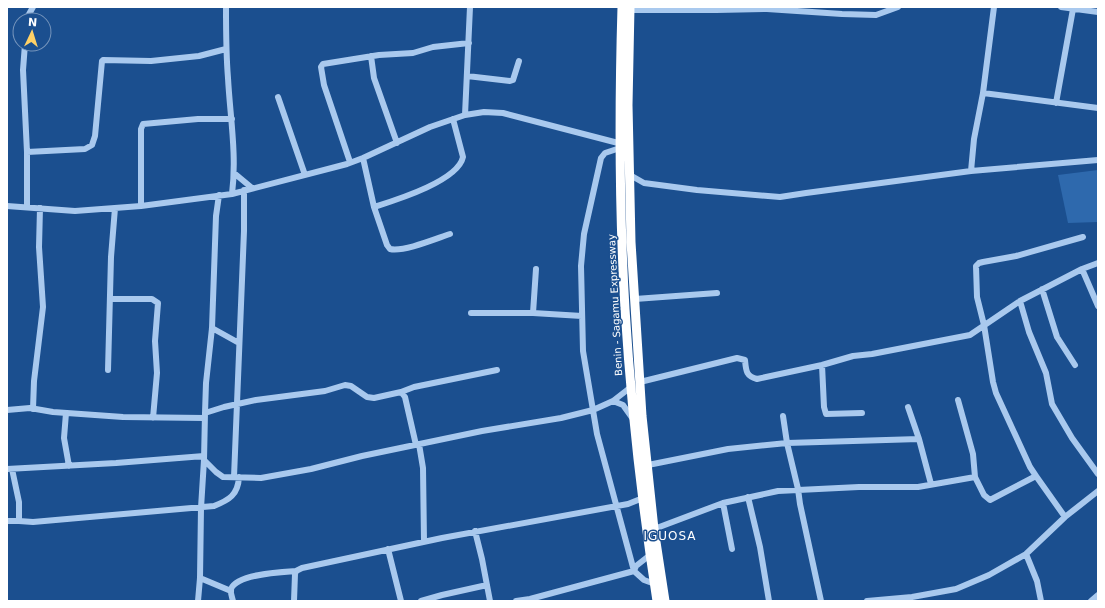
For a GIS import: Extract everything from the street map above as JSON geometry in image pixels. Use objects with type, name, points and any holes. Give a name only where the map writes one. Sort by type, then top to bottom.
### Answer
[{"type":"highway","points":[[628,8],[628,62],[623,146],[630,175],[631,242],[642,416],[654,529],[664,597]]},
{"type":"highway","name":"Benin - Sagamu Expressway","points":[[623,146],[625,309],[634,420],[657,601]]},
{"type":"street","points":[[226,7],[226,49],[232,119],[234,173],[232,194]]},
{"type":"street","points":[[465,115],[470,7]]},
{"type":"street","points":[[628,8],[767,9],[876,15],[898,7]]},
{"type":"street","points":[[971,171],[974,139],[983,93],[994,7]]},
{"type":"street","points":[[1061,7],[1098,12]]},
{"type":"street","points":[[1056,103],[1073,9]]},
{"type":"street","points":[[350,162],[324,85],[321,67],[325,63],[371,56],[413,53],[433,47],[469,42]]},
{"type":"street","points":[[28,152],[85,149],[92,145],[95,136],[103,60],[151,60],[199,56],[226,49]]},
{"type":"street","points":[[24,52],[23,70],[28,152],[27,207]]},
{"type":"street","points":[[371,56],[374,78],[397,143]]},
{"type":"street","points":[[468,76],[510,81],[513,80],[519,61]]},
{"type":"street","points":[[983,93],[1098,108]]},
{"type":"street","points":[[278,97],[305,175]]},
{"type":"street","points":[[7,206],[75,211],[141,206],[232,194],[363,158],[430,127],[465,115],[484,112],[503,113],[623,146]]},
{"type":"street","points":[[141,206],[141,129],[143,124],[198,119],[232,119]]},
{"type":"street","points":[[374,207],[400,199],[438,183],[456,168],[462,161],[463,157],[453,119]]},
{"type":"street","points":[[623,146],[605,153],[601,158],[584,234],[581,266],[583,351],[598,440],[634,571],[644,580],[655,584]]},
{"type":"street","points":[[363,158],[374,207],[387,245],[390,249],[396,250],[450,234]]},
{"type":"street","points":[[630,175],[644,183],[780,198],[806,192],[971,171],[1098,160]]},
{"type":"street","points":[[234,173],[252,188]]},
{"type":"street","points":[[7,521],[33,522],[201,508],[214,506],[227,501],[235,492],[244,190]]},
{"type":"street","points":[[198,601],[204,458],[204,415],[212,328],[216,216],[219,195]]},
{"type":"street","points":[[33,409],[35,377],[43,315],[38,247],[40,208]]},
{"type":"street","points":[[108,370],[111,257],[115,208]]},
{"type":"street","points":[[1065,517],[1030,467],[996,393],[990,371],[984,325],[977,297],[975,270],[979,263],[1016,256],[1083,237]]},
{"type":"street","points":[[640,382],[736,358],[745,360],[747,374],[757,379],[822,365],[853,356],[970,334],[1020,301],[1082,270],[1098,264]]},
{"type":"street","points":[[533,314],[536,269]]},
{"type":"street","points":[[1082,270],[1098,306]]},
{"type":"street","points":[[1042,289],[1057,337],[1074,365]]},
{"type":"street","points":[[635,299],[717,293]]},
{"type":"street","points":[[111,299],[152,299],[158,303],[155,342],[157,372],[153,418]]},
{"type":"street","points":[[1020,301],[1029,332],[1046,373],[1052,404],[1072,438],[1098,474]]},
{"type":"street","points":[[471,313],[582,316]]},
{"type":"street","points":[[212,328],[239,343]]},
{"type":"street","points":[[822,365],[824,407],[826,414],[862,413]]},
{"type":"street","points":[[7,410],[33,409],[153,418],[204,415],[237,404],[303,393],[325,391],[345,385],[351,386],[367,397],[374,398],[402,392],[414,387],[497,370]]},
{"type":"street","points":[[19,521],[19,502],[10,469],[204,458],[223,476],[261,478],[311,469],[418,444],[562,418],[593,410],[613,401],[631,387]]},
{"type":"street","points":[[402,392],[405,397],[418,444],[423,468],[424,541]]},
{"type":"street","points":[[958,400],[973,454],[975,477],[984,495],[990,500],[1036,476]]},
{"type":"street","points":[[613,401],[622,405],[634,420]]},
{"type":"street","points":[[908,407],[919,439],[931,484]]},
{"type":"street","points":[[66,412],[64,438],[69,466]]},
{"type":"street","points":[[783,416],[787,443],[821,601]]},
{"type":"street","points":[[648,465],[728,449],[787,443],[919,439]]},
{"type":"street","points":[[654,529],[723,503],[778,491],[918,487],[975,477]]},
{"type":"street","points":[[867,601],[913,599],[956,589],[990,575],[1026,554],[1065,517],[1098,491]]},
{"type":"street","points":[[748,497],[760,546],[769,601]]},
{"type":"street","points":[[232,601],[231,591],[235,583],[248,577],[296,571],[302,568],[424,541],[628,504],[643,498]]},
{"type":"street","points":[[723,503],[732,549]]},
{"type":"street","points":[[475,532],[490,601]]},
{"type":"street","points":[[388,549],[401,601]]},
{"type":"street","points":[[634,571],[636,566],[650,554]]},
{"type":"street","points":[[1026,554],[1037,581],[1041,601]]},
{"type":"street","points":[[294,601],[294,579],[296,571]]},
{"type":"street","points":[[516,601],[530,599],[634,571]]},
{"type":"street","points":[[200,578],[231,591]]},
{"type":"street","points":[[421,601],[487,585]]},
{"type":"street","points":[[1091,601],[1098,595]]},
{"type":"street","points":[[664,597],[671,601]]},
{"type":"shaded area","points":[[1098,170],[1098,222],[1068,223],[1058,175]]},
{"type":"district","name":"IGUOSA","points":[[670,536]]}]
